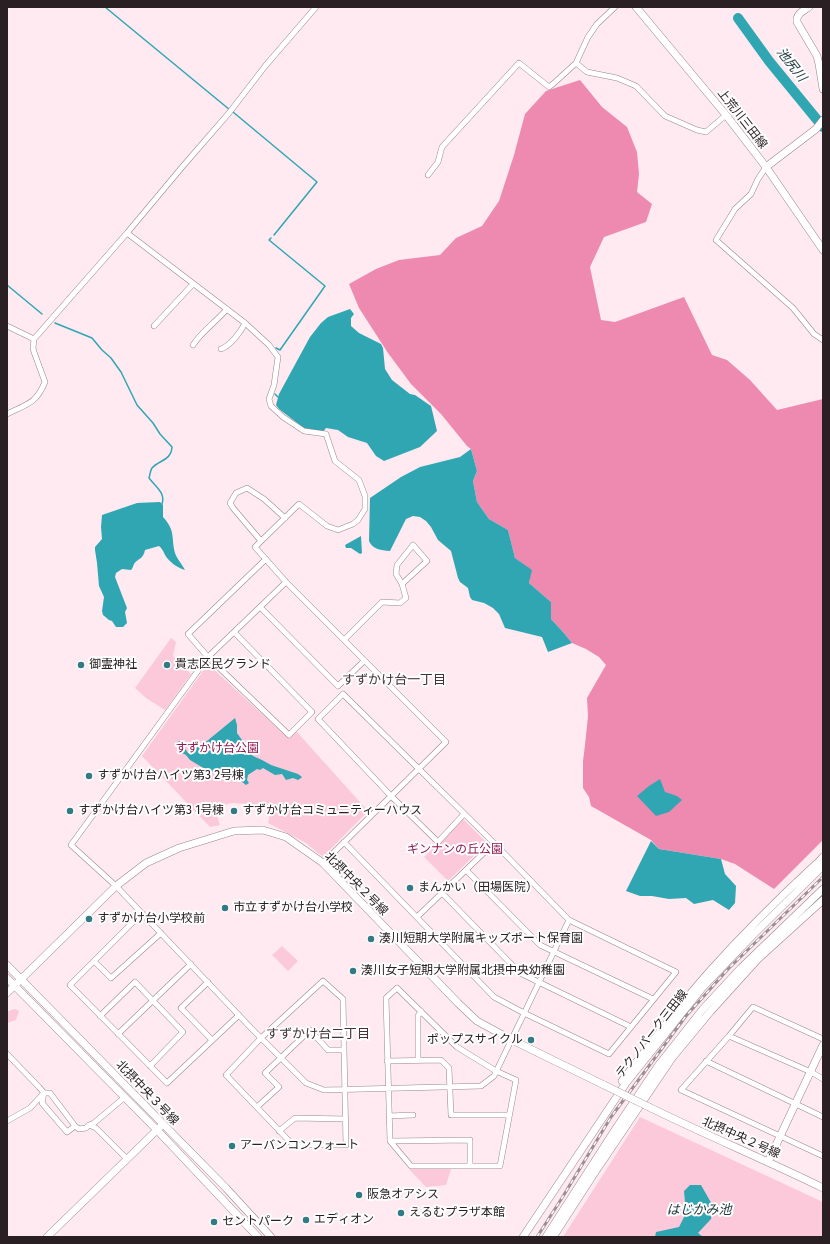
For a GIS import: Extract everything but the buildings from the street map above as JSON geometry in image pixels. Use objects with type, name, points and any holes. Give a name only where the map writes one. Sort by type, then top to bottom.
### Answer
[{"type":"main road","name":"上荒川三田線","points":[[636,7],[726,115],[766,167],[823,250]]},
{"type":"main road","points":[[809,7],[798,15],[796,19],[817,56],[820,64],[823,90]]},
{"type":"main road","points":[[766,167],[816,129],[823,120]]},
{"type":"main road","name":"北摂中央２号線","points":[[7,993],[116,886],[146,863],[179,848],[234,831],[263,830],[286,837],[323,863],[462,1007],[478,1021],[512,1040],[701,1133],[823,1188]]},
{"type":"main road","points":[[520,1236],[621,1082],[664,1025],[738,940],[791,887],[820,865],[823,857]]},
{"type":"main road","name":"テクノパーク三田線","points":[[520,1236],[554,1191],[626,1083],[702,988],[820,865]]},
{"type":"main road","name":"テクノパーク三田線","points":[[546,1237],[658,1066],[703,1009],[741,968],[823,889]]},
{"type":"main road","points":[[553,1237],[591,1178],[681,1046],[758,959],[823,900]]},
{"type":"main road","name":"北摂中央３号線","points":[[7,965],[226,1188],[271,1237]]},
{"type":"main road","name":"北摂中央３号線","points":[[7,978],[157,1130],[258,1237]]},
{"type":"main road","points":[[768,1162],[823,1045]]},
{"type":"main road","points":[[47,1237],[163,1124]]},
{"type":"main road","points":[[591,1178],[615,1130]]},
{"type":"street","points":[[7,414],[32,402],[39,394],[45,382],[36,362],[33,348],[34,339],[231,111],[266,65],[316,7]]},
{"type":"street","points":[[428,175],[438,162],[442,147],[519,63],[548,87],[576,63],[588,37],[598,24],[615,7]]},
{"type":"street","points":[[576,63],[587,72],[617,78],[636,86],[665,116],[697,130],[706,132],[726,115]]},
{"type":"street","points":[[766,167],[751,194],[735,209],[716,240],[793,308],[814,334],[823,340]]},
{"type":"street","points":[[127,233],[245,323],[269,345],[278,357],[274,385],[269,399],[271,406],[283,417],[304,431],[326,434],[335,461],[360,480],[365,496],[365,509],[358,520],[353,524],[338,530],[327,526],[299,504],[255,547],[286,582],[446,742],[323,863]]},
{"type":"street","points":[[154,326],[193,284]]},
{"type":"street","points":[[193,345],[199,336],[227,309]]},
{"type":"street","points":[[221,349],[225,348],[241,330],[245,323]]},
{"type":"street","points":[[7,326],[34,339]]},
{"type":"street","points":[[261,541],[230,503],[236,493],[247,488],[264,499],[285,518]]},
{"type":"street","points":[[344,640],[382,602],[400,603],[406,598],[402,584],[396,574],[396,564],[413,545],[427,561],[402,584]]},
{"type":"street","points":[[234,632],[312,712],[289,735],[208,657],[188,634],[266,559]]},
{"type":"street","points":[[286,582],[208,657],[72,845],[116,886],[306,1083],[324,1090],[481,1086],[494,1076],[569,920]]},
{"type":"street","points":[[260,607],[338,686],[364,660]]},
{"type":"street","points":[[344,842],[494,997],[609,1054],[676,972],[569,920],[420,769],[343,694],[318,719],[391,796],[438,842],[464,814]]},
{"type":"street","points":[[417,917],[494,843]]},
{"type":"street","points":[[466,870],[540,945],[653,999]]},
{"type":"street","points":[[442,893],[520,973],[631,1027]]},
{"type":"street","points":[[142,913],[70,985],[167,1083],[239,1015]]},
{"type":"street","points":[[94,961],[111,978],[161,933]]},
{"type":"street","points":[[118,1034],[191,964]]},
{"type":"street","points":[[323,981],[343,999],[346,1145],[293,1145],[226,1075],[261,1038],[323,981]]},
{"type":"street","points":[[100,1016],[135,982],[154,1000],[184,1032],[150,1066]]},
{"type":"street","points":[[208,982],[181,1008],[212,1040]]},
{"type":"street","points":[[397,988],[421,1011],[458,1047],[496,1071],[516,1080],[500,1166],[412,1166],[390,1141],[387,1089],[386,998],[397,988]]},
{"type":"street","points":[[823,1039],[753,1007],[681,1090],[823,1156]]},
{"type":"street","points":[[418,1060],[418,1016],[421,1011]]},
{"type":"street","points":[[257,1107],[279,1087],[265,1074],[310,1030],[328,1050],[344,1050]]},
{"type":"street","points":[[729,1036],[811,1072],[823,1079]]},
{"type":"street","points":[[7,1054],[44,1093]]},
{"type":"street","points":[[387,1061],[441,1060],[449,1068],[451,1115],[509,1115]]},
{"type":"street","points":[[706,1061],[823,1117]]},
{"type":"street","points":[[7,1122],[30,1108],[44,1093],[50,1093],[75,1126],[79,1129],[86,1128],[125,1097]]},
{"type":"street","points":[[44,1093],[42,1103],[67,1132],[75,1126]]},
{"type":"street","points":[[388,1116],[413,1115]]},
{"type":"street","points":[[280,1131],[296,1118],[346,1119]]},
{"type":"street","points":[[89,1125],[96,1128],[127,1159]]},
{"type":"street","points":[[390,1141],[470,1140],[470,1166]]},
{"type":"green space","name":"貴志区民グランド","points":[[171,638],[176,642],[173,656],[191,674],[165,710],[146,698],[135,688]]},
{"type":"green space","name":"すずかけ台公園","points":[[208,664],[288,738],[296,731],[368,811],[323,857],[306,843],[268,823],[271,810],[250,804],[232,803],[214,807],[220,825],[210,827],[142,756]]},
{"type":"green space","name":"ギンナンの丘公園","points":[[463,819],[487,843],[448,881],[424,857]]},
{"type":"green space","points":[[282,946],[298,961],[288,971],[272,955]]},
{"type":"green space","points":[[15,1009],[19,1011],[16,1020],[7,1023],[7,1012]]},
{"type":"green space","points":[[640,1117],[823,1202],[823,1237],[563,1237]]},
{"type":"green space","points":[[409,1169],[451,1169],[446,1185],[426,1187]]},
{"type":"shaded area","points":[[580,80],[602,107],[627,127],[637,152],[639,174],[637,192],[652,204],[646,222],[604,237],[590,267],[601,320],[615,322],[684,297],[712,355],[727,360],[750,380],[777,410],[823,399],[823,840],[774,889],[735,864],[721,859],[659,849],[651,840],[591,806],[589,797],[583,788],[583,761],[588,716],[587,698],[606,665],[599,657],[572,643],[551,619],[551,602],[529,583],[531,570],[515,558],[508,530],[489,519],[477,502],[473,481],[477,471],[471,449],[441,414],[411,384],[388,353],[359,308],[349,284],[376,269],[399,260],[440,255],[456,238],[482,226],[499,201],[514,155],[525,114],[546,91]]},
{"type":"water","points":[[350,309],[354,314],[351,318],[351,326],[359,333],[381,344],[383,348],[385,369],[392,380],[410,394],[415,395],[431,406],[437,431],[420,447],[384,461],[376,456],[367,443],[348,437],[338,430],[326,428],[323,432],[305,429],[276,405],[279,394],[310,337],[328,317]]},
{"type":"water","points":[[471,449],[477,471],[473,481],[477,502],[489,519],[508,530],[515,558],[532,570],[529,583],[551,602],[551,619],[572,643],[548,652],[542,637],[505,628],[499,614],[493,608],[484,603],[472,600],[468,588],[460,582],[458,578],[451,551],[438,540],[431,527],[420,517],[413,516],[406,519],[390,551],[375,548],[369,541],[370,498],[401,477],[420,467],[460,457]]},
{"type":"water","points":[[160,502],[163,505],[163,517],[170,526],[175,553],[185,570],[176,566],[170,561],[159,546],[145,550],[143,556],[134,564],[131,570],[122,569],[116,573],[115,577],[127,608],[125,612],[127,623],[123,627],[116,627],[112,621],[103,615],[102,611],[104,597],[99,586],[95,547],[102,539],[102,515],[137,503]]},
{"type":"water","points":[[361,536],[362,553],[360,554],[351,548],[346,548],[345,545]]},
{"type":"water","points":[[235,718],[237,733],[253,756],[302,777],[298,780],[293,778],[286,780],[282,774],[275,775],[263,768],[260,770],[257,769],[248,775],[247,780],[249,783],[246,785],[237,778],[218,774],[205,769],[180,752],[175,743],[180,741],[188,753],[207,741]]},
{"type":"water","points":[[660,779],[665,792],[677,796],[682,800],[669,812],[656,816],[637,796]]},
{"type":"water","points":[[651,841],[659,849],[721,859],[725,874],[736,886],[735,903],[729,910],[713,900],[694,904],[686,898],[669,899],[652,896],[640,896],[626,891]]},
{"type":"water","name":"はじかみ池","points":[[690,1185],[701,1185],[713,1206],[711,1219],[698,1233],[703,1237],[655,1237],[656,1232],[679,1227],[686,1213],[684,1191]]},
{"type":"waterway","points":[[105,7],[230,110]]},
{"type":"waterway","name":"池尻川","points":[[738,18],[769,61],[823,127]]},
{"type":"waterway","points":[[233,112],[317,182],[274,235]]},
{"type":"waterway","points":[[271,238],[269,240],[325,286],[280,350],[276,348]]},
{"type":"waterway","points":[[7,285],[42,314]]},
{"type":"waterway","points":[[55,323],[92,338],[111,358],[121,372],[137,405],[172,447],[167,458],[155,465],[150,472],[149,478],[161,493],[163,500],[162,504]]},
{"type":"waterway","points":[[275,394],[278,397]]},
{"type":"railway","points":[[537,1237],[611,1117],[686,1016],[729,968],[823,877]]},
{"type":"place","name":"御霊神社","points":[[81,665]]},
{"type":"place","name":"貴志区民グランド","points":[[167,665]]},
{"type":"place","name":"すずかけ台ハイツ第3 2号棟","points":[[89,776]]},
{"type":"place","name":"すずかけ台ハイツ第3 1号棟","points":[[70,811]]},
{"type":"place","name":"すずかけ台コミュニティーハウス","points":[[234,811]]},
{"type":"place","name":"まんかい（田場医院）","points":[[410,888]]},
{"type":"place","name":"市立すずかけ台小学校","points":[[225,908]]},
{"type":"place","name":"すずかけ台小学校前","points":[[89,919]]},
{"type":"place","name":"湊川短期大学附属キッズポート保育園","points":[[371,939]]},
{"type":"place","name":"湊川女子短期大学附属北摂中央幼稚園","points":[[353,971]]},
{"type":"place","name":"ポップスサイクル","points":[[531,1040]]},
{"type":"place","name":"アーバンコンフォート","points":[[232,1146]]},
{"type":"place","name":"阪急オアシス","points":[[359,1195]]},
{"type":"place","name":"えるむプラザ本館","points":[[401,1213]]},
{"type":"place","name":"エディオン","points":[[306,1220]]},
{"type":"place","name":"セントパーク","points":[[214,1222]]},
{"type":"district","name":"すずかけ台一丁目","points":[[394,680]]},
{"type":"district","name":"すずかけ台二丁目","points":[[318,1034]]}]
